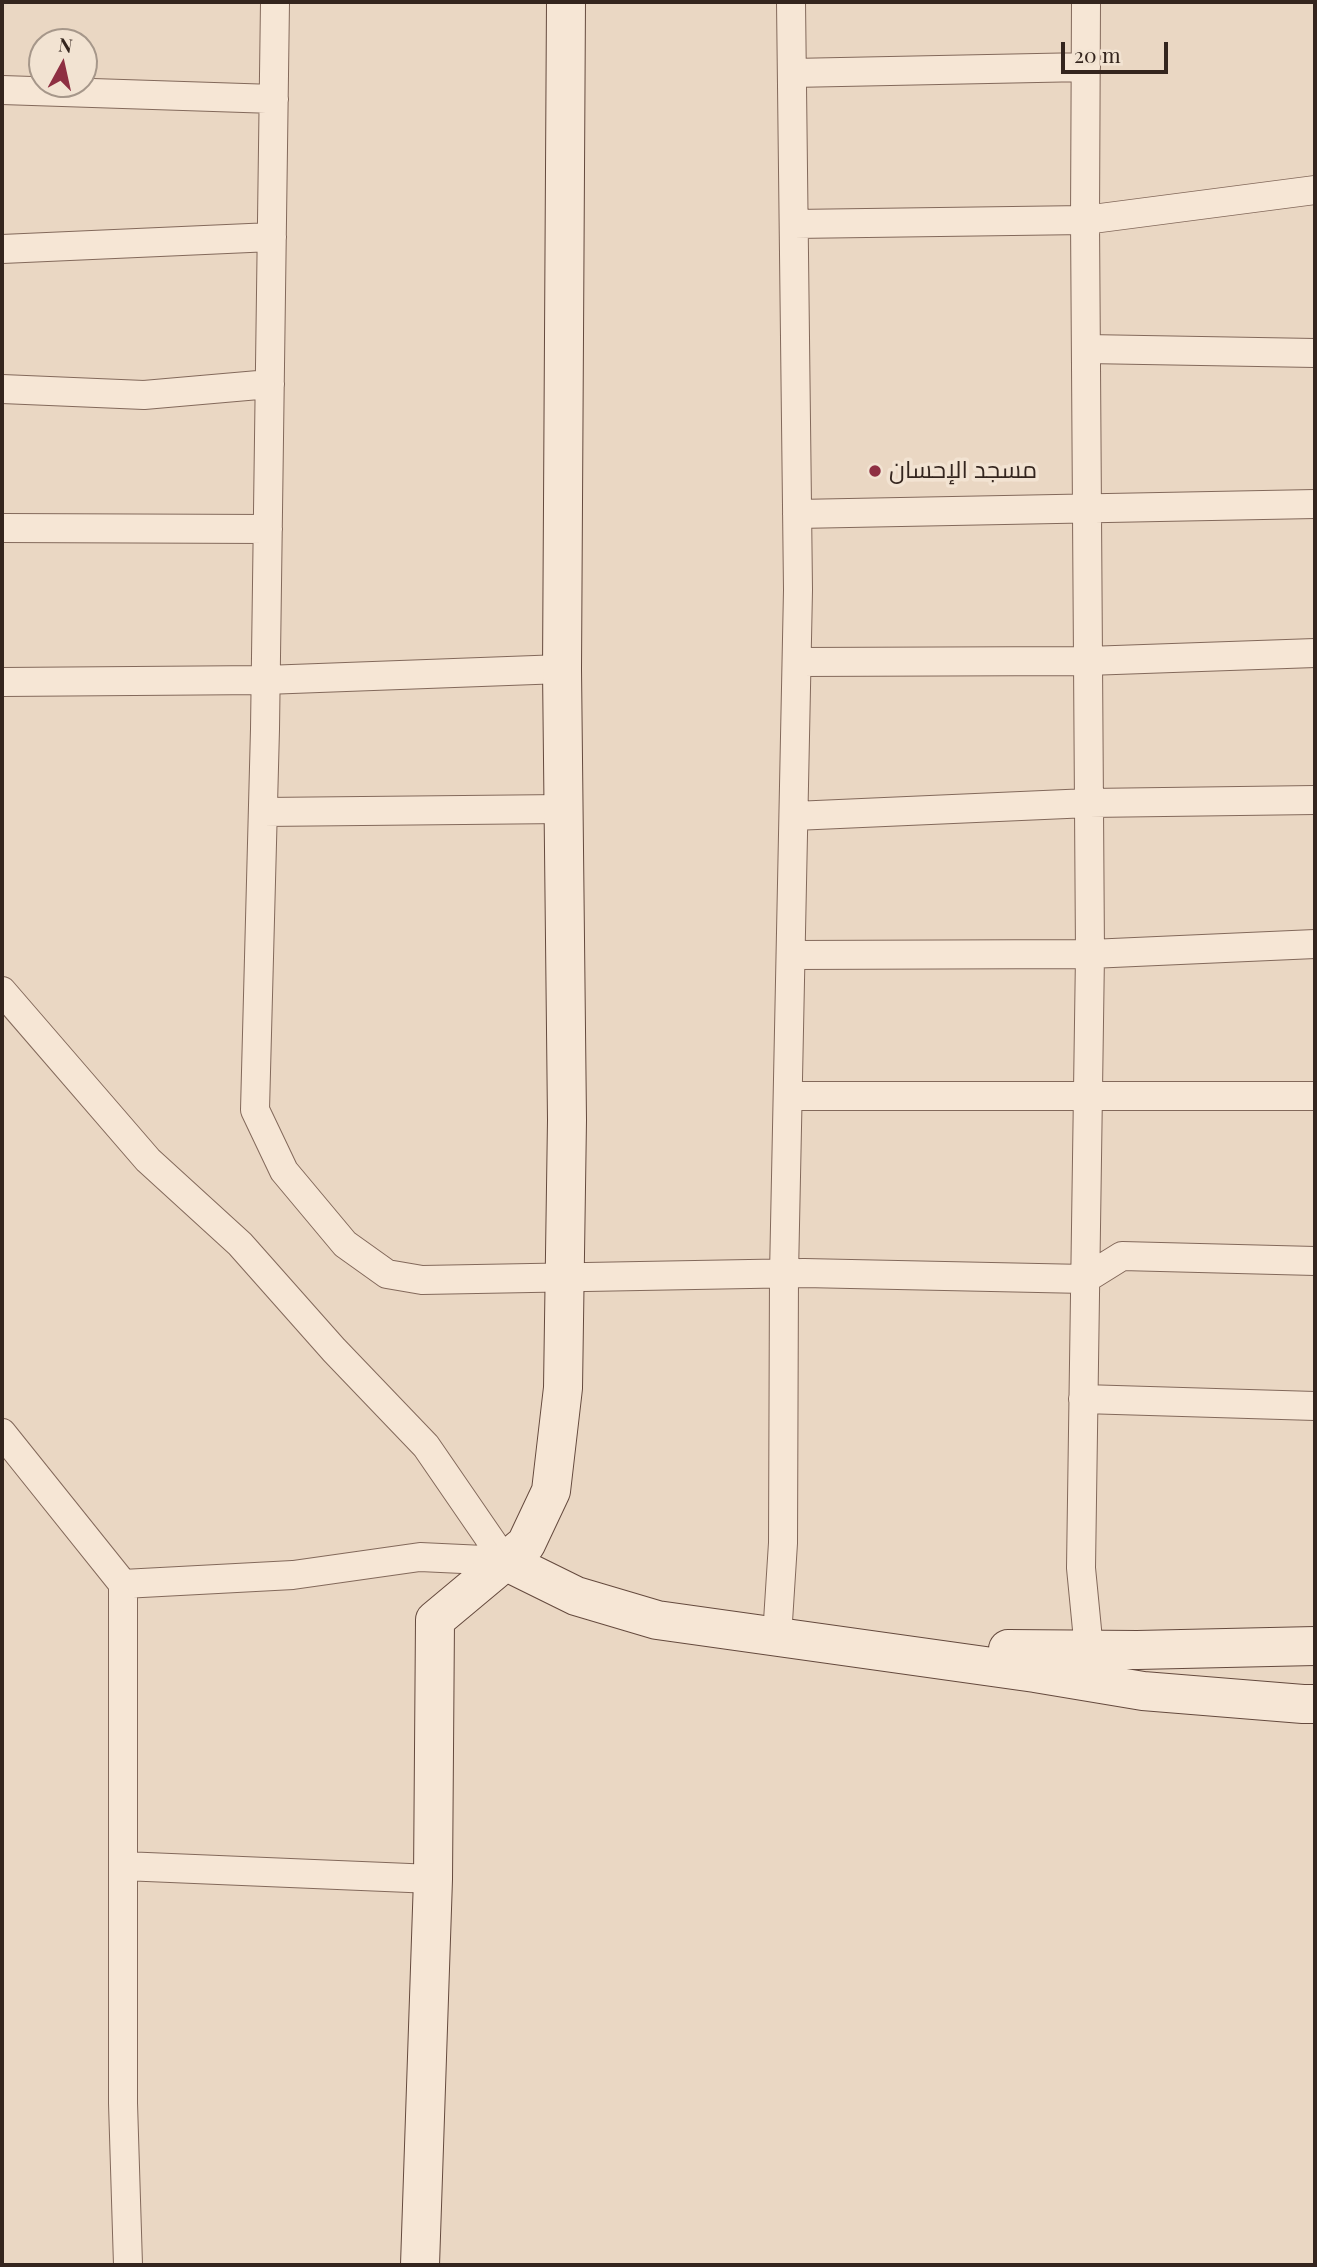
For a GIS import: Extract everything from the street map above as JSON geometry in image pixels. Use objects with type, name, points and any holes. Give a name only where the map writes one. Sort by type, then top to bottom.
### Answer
[{"type":"street","points":[[275,2],[263,812],[255,1110],[284,1171],[345,1244],[387,1274],[422,1280],[784,1274],[1085,1279],[1122,1256],[1315,1261]]},
{"type":"street","points":[[420,2265],[433,1879],[435,1620],[526,1544],[551,1490],[563,1388],[567,1120],[562,669],[566,2]]},
{"type":"street","points":[[777,1637],[783,1544],[784,1274],[797,662],[791,2]]},
{"type":"street","points":[[1086,2],[1090,954],[1081,1568],[1094,1667]]},
{"type":"street","points":[[792,73],[1086,67]]},
{"type":"street","points":[[2,90],[274,99]]},
{"type":"street","points":[[794,224],[1085,220],[1315,190]]},
{"type":"street","points":[[2,249],[272,237]]},
{"type":"street","points":[[1087,349],[1315,354]]},
{"type":"street","points":[[2,389],[144,395],[270,384]]},
{"type":"street","points":[[797,514],[1315,504]]},
{"type":"street","points":[[2,528],[268,529]]},
{"type":"street","points":[[797,662],[1087,661],[1315,653]]},
{"type":"street","points":[[2,682],[265,680],[562,669]]},
{"type":"street","points":[[794,816],[1088,803],[1315,800]]},
{"type":"street","points":[[263,812],[563,809]]},
{"type":"street","points":[[792,955],[1090,954],[1315,944]]},
{"type":"street","points":[[2,991],[148,1160],[240,1244],[334,1350],[426,1446],[505,1561]]},
{"type":"street","points":[[788,1096],[1315,1096]]},
{"type":"street","points":[[1083,1399],[1315,1406]]},
{"type":"street","points":[[2,1433],[123,1584],[123,2103],[128,2265]]},
{"type":"street","points":[[123,1584],[293,1574],[420,1557],[505,1561],[576,1596],[657,1620],[859,1648],[1094,1667],[1315,1646]]},
{"type":"street","points":[[1094,1667],[1143,1691],[1315,1704]]},
{"type":"street","points":[[123,1866],[433,1879]]},
{"type":"place","name":"مسجد الإحسان","points":[[875,471]]}]
